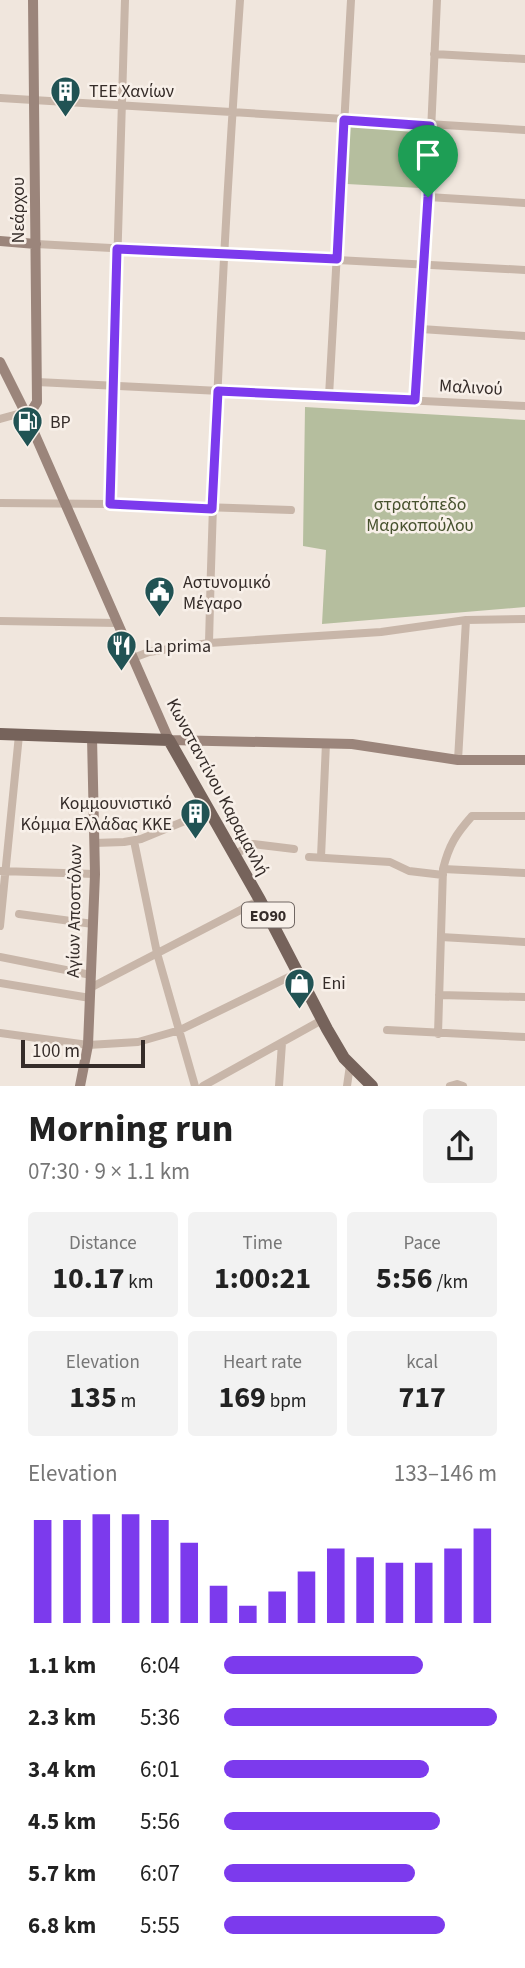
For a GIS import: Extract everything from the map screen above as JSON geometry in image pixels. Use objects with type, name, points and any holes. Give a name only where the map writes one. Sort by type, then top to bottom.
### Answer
[{"type":"main road","name":"Νεάρχου","points":[[25,412],[32,410],[37,402],[33,0]]},
{"type":"main road","points":[[0,242],[36,244]]},
{"type":"main road","name":"ΕΟ90","points":[[0,362],[25,412]]},
{"type":"main road","name":"Κωνσταντίνου Καραμανλή","points":[[25,412],[169,740],[260,900],[323,1020],[350,1065],[372,1086]]},
{"type":"main road","points":[[0,734],[352,744],[458,760],[525,760]]},
{"type":"main road","name":"Αγίων Αποστόλων","points":[[80,1086],[88,1045],[95,874],[92,737]]},
{"type":"street","points":[[110,504],[125,0]]},
{"type":"street","points":[[209,643],[212,509],[240,0]]},
{"type":"street","points":[[329,396],[351,0]]},
{"type":"street","points":[[415,400],[425,266],[437,0]]},
{"type":"street","points":[[434,54],[525,59]]},
{"type":"street","points":[[0,99],[525,130]]},
{"type":"street","points":[[428,197],[525,203]]},
{"type":"street","points":[[36,244],[525,270]]},
{"type":"street","points":[[421,329],[525,336]]},
{"type":"street","name":"Μαλινού","points":[[37,382],[525,406]]},
{"type":"street","points":[[0,419],[25,412]]},
{"type":"street","points":[[0,503],[291,510]]},
{"type":"street","points":[[133,658],[149,652],[209,643],[381,632],[466,620],[525,619]]},
{"type":"street","points":[[458,760],[466,620]]},
{"type":"street","points":[[0,621],[118,623]]},
{"type":"street","points":[[0,926],[3,871],[19,734]]},
{"type":"street","points":[[321,857],[327,743]]},
{"type":"street","points":[[94,843],[134,841],[209,811]]},
{"type":"street","points":[[439,1034],[443,872],[456,834],[472,816],[525,816]]},
{"type":"street","points":[[134,841],[157,953],[195,1086]]},
{"type":"street","points":[[234,855],[253,844],[294,849]]},
{"type":"street","points":[[309,857],[390,862],[410,871],[525,873]]},
{"type":"street","points":[[3,871],[95,874]]},
{"type":"street","points":[[0,983],[90,993],[157,953],[260,900]]},
{"type":"street","points":[[19,914],[93,924]]},
{"type":"street","points":[[441,937],[525,942]]},
{"type":"street","points":[[0,957],[91,975]]},
{"type":"street","points":[[0,1033],[88,1045],[138,1042],[180,1030],[297,973]]},
{"type":"street","points":[[439,995],[525,997]]},
{"type":"street","points":[[203,1086],[323,1020]]},
{"type":"street","points":[[387,1030],[525,1037]]},
{"type":"street","points":[[278,1086],[282,1043]]},
{"type":"street","points":[[347,1086],[350,1065]]},
{"type":"street","points":[[450,1086],[463,1086]]},
{"type":"green space","points":[[349,126],[423,131],[420,188],[347,184]]},
{"type":"green space","name":"στρατόπεδο Μαρκοπούλου","points":[[305,407],[525,420],[525,607],[322,624],[326,550],[303,546]]},
{"type":"place","name":"ΤΕΕ Χανίων","points":[[66,118]]},
{"type":"place","name":"BP","points":[[27,449]]},
{"type":"place","name":"Αστυνομικό Μέγαρο","points":[[160,619]]},
{"type":"place","name":"La prima","points":[[122,673]]},
{"type":"place","name":"Κομμουνιστικό Κόμμα Ελλάδας ΚΚΕ","points":[[195,840]]},
{"type":"place","name":"Eni","points":[[299,1010]]},
{"type":"route","points":[[344,120],[430,126],[428,197],[415,400],[218,391],[212,509],[110,504],[117,249],[337,259],[344,120]]}]
